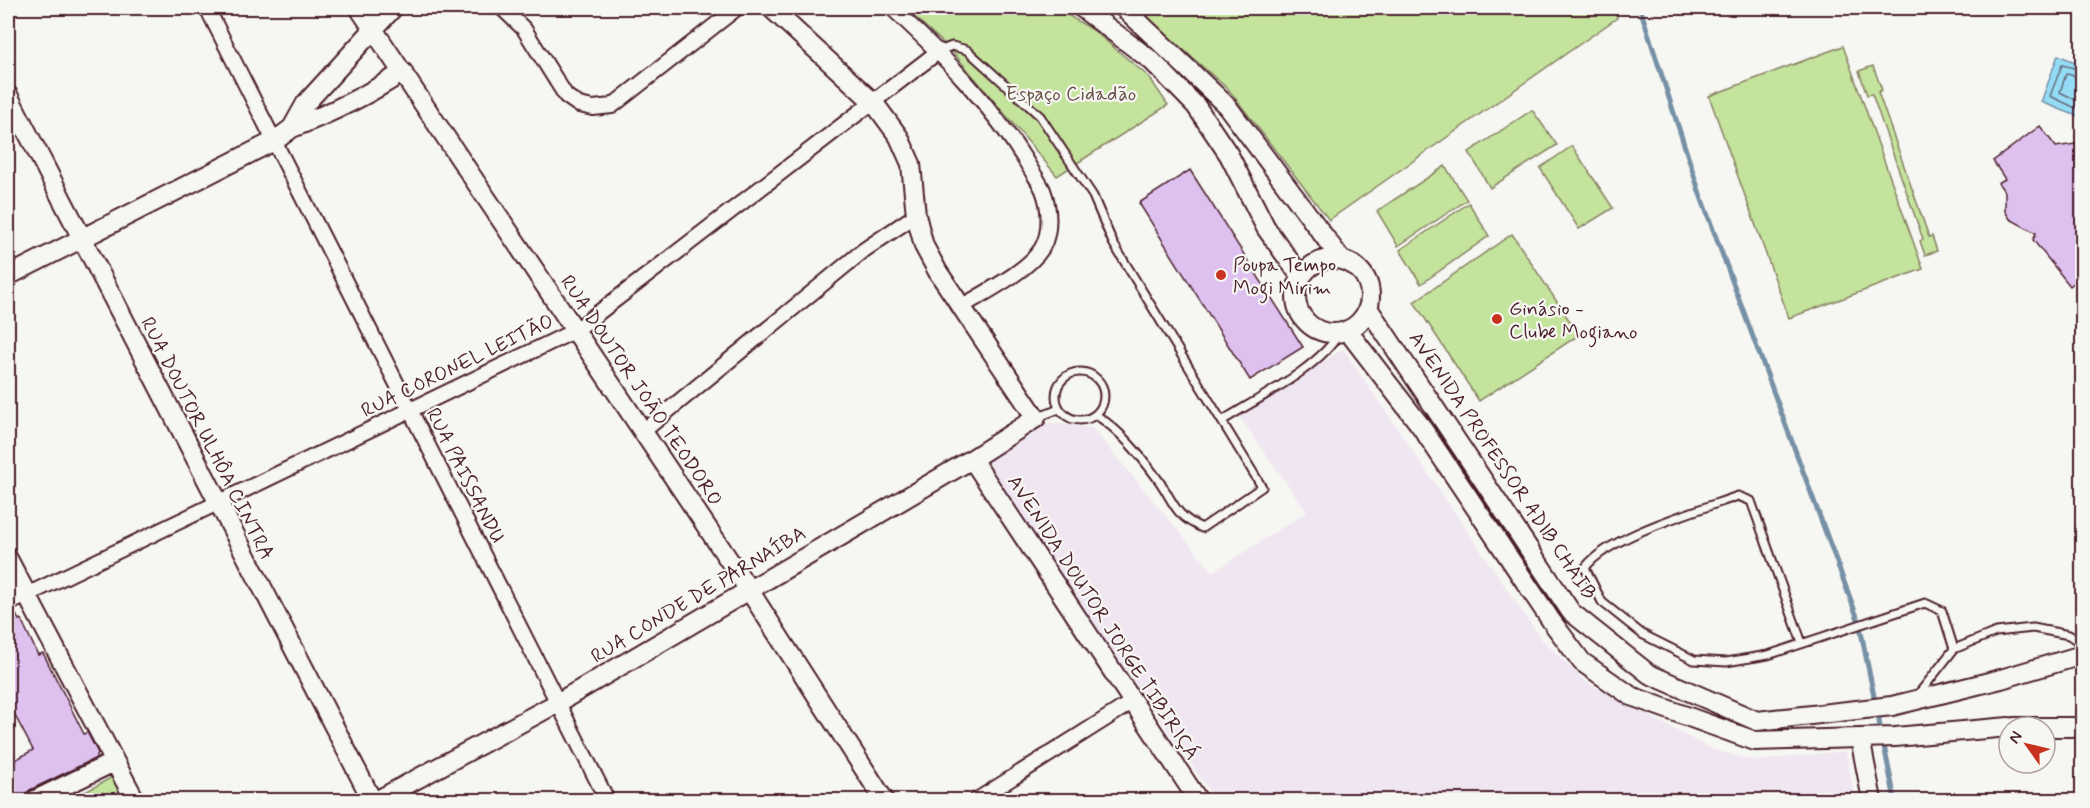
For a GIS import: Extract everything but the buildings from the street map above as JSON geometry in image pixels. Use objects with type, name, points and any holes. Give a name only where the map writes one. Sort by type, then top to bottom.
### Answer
[{"type":"street","name":"RUA PAISSANDU","points":[[207,8],[276,140],[607,801]]},
{"type":"street","name":"RUA DOUTOR JOÃO TEODORO","points":[[359,8],[749,590],[884,801]]},
{"type":"street","points":[[292,128],[306,103],[393,8]]},
{"type":"street","points":[[502,8],[524,29],[566,96],[579,105],[593,108],[612,106],[737,8]]},
{"type":"street","points":[[771,8],[874,103],[899,137],[911,164],[916,215],[924,246],[961,307],[1036,418]]},
{"type":"street","points":[[892,8],[939,51],[1012,139],[1043,190],[1048,211],[1048,233],[1041,249],[1026,265],[961,307]]},
{"type":"street","points":[[1082,8],[1152,62],[1196,106],[1229,155],[1266,228],[1301,277]]},
{"type":"street","points":[[1124,8],[1227,106],[1341,260]]},
{"type":"street","name":"RUA CORONEL LEITÃO","points":[[8,604],[576,330],[939,51]]},
{"type":"street","points":[[8,276],[276,140],[292,128],[334,111],[377,89],[403,72]]},
{"type":"street","name":"RUA DOUTOR ULHÔA CINTRA","points":[[8,95],[216,503],[372,801]]},
{"type":"street","points":[[642,432],[864,250],[916,215]]},
{"type":"street","points":[[1341,260],[1353,264],[1362,272],[1369,289],[1368,308],[1363,317],[1344,331],[1326,332],[1313,327],[1303,317],[1297,304],[1297,290],[1301,277],[1318,262],[1341,260]]},
{"type":"street","name":"AVENIDA PROFESSOR ADIB CHAIB","points":[[1368,308],[1571,612],[1648,675],[1757,721],[1892,706],[2001,679],[2082,655]]},
{"type":"street","points":[[1344,331],[1420,425],[1552,622],[1582,662],[1631,696],[1755,741],[1887,737],[1997,728]]},
{"type":"street","name":"RUA CONDE DE PARNAÍBA","points":[[378,801],[559,702],[972,459],[1036,418]]},
{"type":"street","name":"AVENIDA DOUTOR JORGE TIBIRIÇÁ","points":[[972,459],[1198,801]]},
{"type":"street","points":[[8,560],[135,801]]},
{"type":"street","points":[[977,801],[1132,702]]},
{"type":"street","points":[[2057,727],[2082,727]]},
{"type":"street","points":[[1860,738],[1872,801]]},
{"type":"street","points":[[35,801],[114,762]]},
{"type":"lane","points":[[939,51],[952,46],[967,50],[1040,116],[1093,196],[1113,243],[1262,487],[1202,528],[1184,520],[1157,478],[1112,425],[1096,415]]},
{"type":"lane","points":[[1222,421],[1318,360],[1344,331]]},
{"type":"lane","points":[[1074,372],[1083,372],[1097,378],[1104,393],[1101,408],[1096,415],[1082,421],[1073,420],[1059,409],[1056,396],[1061,381],[1074,372]]},
{"type":"lane","points":[[1036,418],[1059,409]]},
{"type":"lane","points":[[1802,643],[1777,568],[1751,501],[1745,497],[1738,496],[1626,538],[1591,559],[1585,568],[1602,602],[1642,634],[1694,660],[1726,662],[1768,655],[1925,603],[1942,611],[1954,649]]},
{"type":"lane","points":[[1913,701],[1954,649],[1996,632],[2033,628],[2069,635],[2082,644]]},
{"type":"shaded area","points":[[1343,349],[1541,639],[1586,682],[1713,750],[1756,761],[1846,751],[1855,800],[1216,800],[981,462],[1045,422],[1092,428],[1213,572],[1307,512],[1239,416]]},
{"type":"green space","name":"Espaço Cidadão","points":[[905,8],[1056,8],[1093,30],[1149,77],[1168,105],[1057,176],[951,50]]},
{"type":"green space","points":[[1136,8],[1614,8],[1617,18],[1329,220],[1229,90]]},
{"type":"green space","points":[[1843,46],[1923,269],[1789,318],[1709,96]]},
{"type":"green space","points":[[1873,66],[1882,90],[1878,92],[1929,237],[1932,236],[1937,251],[1925,255],[1920,241],[1923,239],[1872,94],[1867,95],[1859,71]]},
{"type":"green space","points":[[1532,110],[1557,145],[1490,188],[1469,152]]},
{"type":"green space","points":[[1572,146],[1613,208],[1579,229],[1540,168]]},
{"type":"green space","points":[[1445,166],[1467,200],[1398,246],[1377,211]]},
{"type":"green space","points":[[1469,203],[1489,236],[1421,284],[1400,250]]},
{"type":"green space","name":"Ginásio - Clube Mogiano","points":[[1512,234],[1579,335],[1479,401],[1414,302]]},
{"type":"green space","points":[[112,777],[125,800],[71,800]]},
{"type":"water","points":[[2058,55],[2082,65],[2082,118],[2041,102]]},
{"type":"waterway","points":[[1640,8],[1701,197],[1859,622],[1895,800]]},
{"type":"place","name":"Poupa Tempo Mogi Mirim","points":[[1221,275]]},
{"type":"place","name":"Ginásio - Clube Mogiano","points":[[1497,319]]}]
